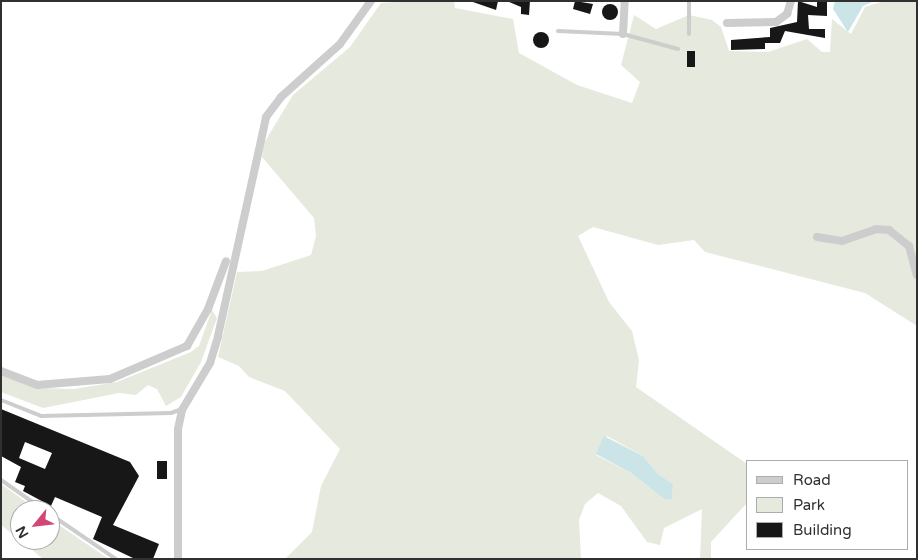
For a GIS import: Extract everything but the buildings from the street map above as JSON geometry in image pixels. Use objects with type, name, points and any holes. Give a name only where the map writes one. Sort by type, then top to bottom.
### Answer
[{"type":"street","points":[[178,559],[178,429],[183,409],[210,363],[218,336],[266,117],[281,97],[340,44],[371,1]]},
{"type":"street","points":[[622,34],[625,1]]},
{"type":"street","points":[[727,23],[776,22],[787,14],[791,1]]},
{"type":"street","points":[[817,237],[842,241],[876,229],[889,230],[909,246],[917,275]]},
{"type":"street","points":[[1,371],[38,385],[110,379],[188,346],[208,309],[226,261]]},
{"type":"lane","points":[[689,1],[689,34]]},
{"type":"lane","points":[[558,31],[622,34],[678,49]]},
{"type":"lane","points":[[1,400],[41,416],[172,413],[183,409]]},
{"type":"lane","points":[[1,480],[30,500]]},
{"type":"lane","points":[[60,521],[116,559]]},
{"type":"green space","points":[[454,1],[455,8],[513,19],[519,53],[577,85],[632,103],[640,82],[621,65],[634,15],[656,29],[689,15],[712,20],[721,27],[729,51],[768,52],[807,39],[822,52],[830,52],[832,19],[851,34],[865,7],[884,1],[917,1],[917,326],[865,293],[705,252],[694,240],[658,245],[593,227],[578,236],[609,302],[632,331],[639,360],[636,387],[746,463],[746,504],[711,542],[711,559],[700,559],[702,509],[664,528],[660,545],[647,542],[621,506],[598,493],[585,504],[579,520],[581,559],[285,559],[312,532],[321,486],[340,449],[285,391],[249,377],[239,366],[218,357],[237,272],[262,271],[311,255],[316,236],[314,218],[262,157],[264,143],[293,95],[350,47],[381,3]],"holes":[[[607,436],[643,456],[658,474],[673,484],[672,496],[664,499],[631,473],[596,455]]]},
{"type":"green space","points":[[212,310],[217,318],[201,362],[181,397],[166,406],[157,389],[148,385],[136,395],[119,393],[43,408],[1,392],[1,374],[37,388],[74,389],[117,382],[191,352],[199,346]]},
{"type":"green space","points":[[1,484],[23,500],[10,500],[10,532],[1,525]]},
{"type":"green space","points":[[60,526],[109,559],[43,559],[32,550],[60,550]]},
{"type":"water","points":[[835,1],[874,1],[863,6],[848,32],[833,9]]},
{"type":"water","points":[[604,436],[643,456],[658,474],[673,484],[672,499],[664,499],[631,473],[596,454]]}]
